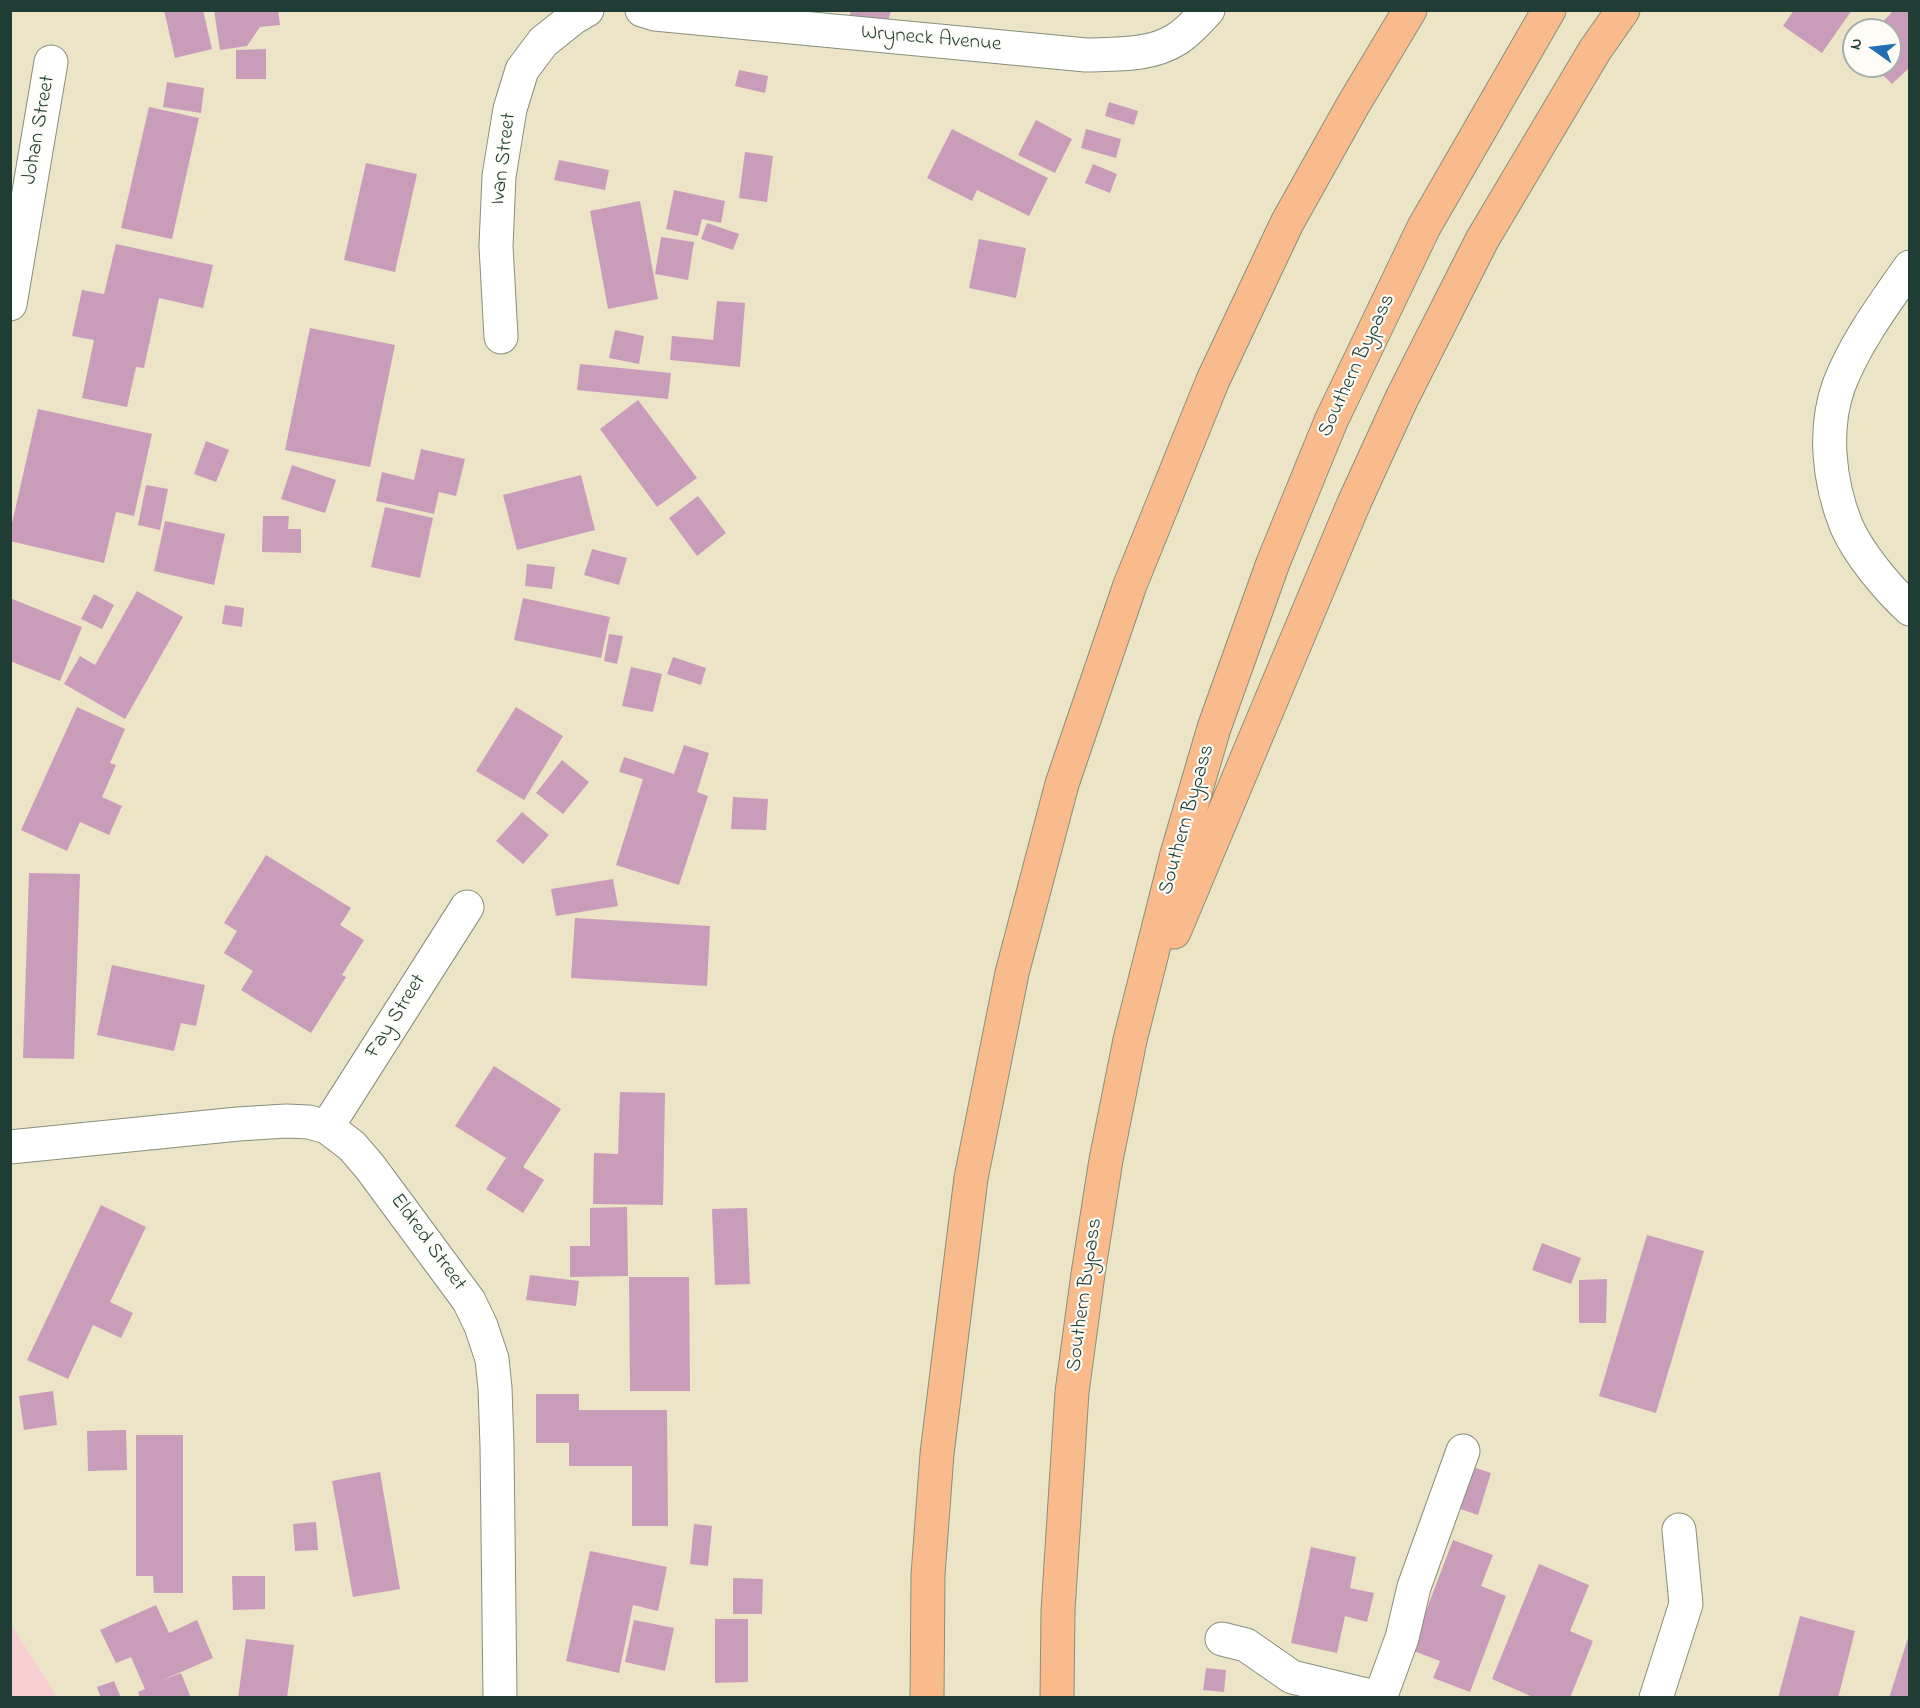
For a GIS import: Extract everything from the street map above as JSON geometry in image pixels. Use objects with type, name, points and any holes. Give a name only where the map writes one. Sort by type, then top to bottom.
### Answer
[{"type":"highway","points":[[927,1698],[928,1575],[937,1454],[971,1178],[1012,974],[1062,784],[1130,585],[1213,380],[1287,223],[1353,105],[1410,10]]},
{"type":"highway","name":"Southern Bypass","points":[[1057,1698],[1058,1611],[1072,1392],[1104,1171],[1130,1040],[1177,854],[1214,728],[1273,563],[1331,421],[1424,227],[1549,10]]},
{"type":"highway","points":[[1130,1040],[1354,503],[1402,398],[1482,240],[1595,50],[1623,10]]},
{"type":"street","name":"Ivan Street","points":[[501,337],[496,234],[499,176],[510,110],[522,70],[543,42],[586,10]]},
{"type":"street","name":"Wryneck Avenue","points":[[642,10],[666,15],[1086,55],[1150,50],[1177,39],[1208,10]]},
{"type":"street","name":"Johan Street","points":[[10,304],[51,62]]},
{"type":"street","points":[[1910,267],[1851,357],[1838,388],[1829,443],[1836,495],[1847,526],[1863,554],[1910,609]]},
{"type":"street","name":"Fay Street","points":[[327,1127],[467,907]]},
{"type":"street","name":"Eldred Street","points":[[10,1147],[237,1124],[309,1122],[327,1127],[352,1146],[469,1301],[481,1326],[492,1359],[497,1446],[500,1698]]},
{"type":"street","points":[[1222,1639],[1246,1645],[1292,1677],[1379,1698],[1402,1638],[1414,1587],[1463,1451]]},
{"type":"street","points":[[1656,1698],[1686,1604],[1679,1530]]},
{"type":"shaded area","points":[[11,1624],[57,1697],[11,1697]]},
{"type":"building","points":[[164,10],[203,10],[212,49],[175,58]]},
{"type":"building","points":[[214,10],[278,10],[280,25],[260,27],[247,46],[220,50]]},
{"type":"building","points":[[851,10],[891,10],[887,27],[849,18]]},
{"type":"building","points":[[1794,10],[1852,10],[1846,18],[1842,18],[1842,24],[1822,53],[1783,26]]},
{"type":"building","points":[[1894,10],[1910,10],[1910,67],[1902,75],[1902,18],[1886,18]]},
{"type":"building","points":[[266,49],[266,79],[236,79],[236,50]]},
{"type":"building","points":[[739,70],[768,76],[765,93],[735,86]]},
{"type":"building","points":[[1886,78],[1898,78],[1892,84]]},
{"type":"building","points":[[167,82],[204,88],[201,113],[163,107]]},
{"type":"building","points":[[1109,102],[1138,111],[1134,125],[1105,116]]},
{"type":"building","points":[[149,107],[199,118],[172,239],[121,228]]},
{"type":"building","points":[[1036,120],[1072,139],[1055,173],[1018,155]]},
{"type":"building","points":[[952,129],[1048,178],[1029,216],[977,190],[972,201],[927,178]]},
{"type":"building","points":[[1086,129],[1121,139],[1116,158],[1081,148]]},
{"type":"building","points":[[745,152],[773,156],[767,202],[739,198]]},
{"type":"building","points":[[559,160],[609,170],[605,190],[554,180]]},
{"type":"building","points":[[366,163],[417,174],[395,272],[344,260]]},
{"type":"building","points":[[1093,164],[1117,174],[1110,193],[1085,183]]},
{"type":"building","points":[[674,190],[725,201],[721,223],[702,219],[698,236],[666,229]]},
{"type":"building","points":[[640,201],[658,299],[608,309],[590,211]]},
{"type":"building","points":[[707,223],[739,234],[733,250],[701,239]]},
{"type":"building","points":[[661,237],[694,242],[688,280],[655,274]]},
{"type":"building","points":[[979,239],[1026,248],[1016,298],[969,288]]},
{"type":"building","points":[[116,244],[213,265],[203,308],[159,298],[144,368],[136,367],[127,407],[82,398],[94,340],[72,336],[82,290],[104,294]]},
{"type":"building","points":[[717,301],[745,303],[740,367],[670,360],[672,336],[713,340]]},
{"type":"building","points":[[310,328],[395,345],[370,467],[285,450]]},
{"type":"building","points":[[615,330],[644,336],[639,364],[609,358]]},
{"type":"building","points":[[580,364],[671,373],[668,399],[577,390]]},
{"type":"building","points":[[638,400],[697,478],[657,507],[600,429]]},
{"type":"building","points":[[38,409],[152,434],[134,516],[116,512],[104,563],[10,541],[10,532]]},
{"type":"building","points":[[206,441],[229,450],[216,482],[194,474]]},
{"type":"building","points":[[421,449],[465,459],[456,496],[439,492],[434,514],[376,501],[382,472],[414,480]]},
{"type":"building","points":[[292,465],[336,480],[325,513],[281,499]]},
{"type":"building","points":[[581,475],[595,530],[517,550],[503,495]]},
{"type":"building","points":[[146,485],[168,489],[160,530],[138,525]]},
{"type":"building","points":[[698,496],[726,533],[697,556],[669,518]]},
{"type":"building","points":[[385,507],[433,518],[420,578],[371,567]]},
{"type":"building","points":[[263,516],[289,516],[288,529],[301,529],[301,553],[262,552]]},
{"type":"building","points":[[165,521],[225,534],[214,585],[154,571]]},
{"type":"building","points":[[592,549],[627,558],[619,585],[584,575]]},
{"type":"building","points":[[527,564],[555,567],[552,589],[525,586]]},
{"type":"building","points":[[137,591],[183,617],[125,719],[64,684],[80,656],[95,665]]},
{"type":"building","points":[[94,594],[114,605],[102,629],[81,619]]},
{"type":"building","points":[[10,598],[82,627],[60,681],[10,661]]},
{"type":"building","points":[[523,598],[610,617],[601,658],[514,640]]},
{"type":"building","points":[[225,605],[244,608],[242,627],[222,624]]},
{"type":"building","points":[[609,634],[623,636],[617,664],[604,661]]},
{"type":"building","points":[[673,657],[706,668],[701,685],[667,674]]},
{"type":"building","points":[[631,667],[662,674],[653,712],[622,706]]},
{"type":"building","points":[[77,707],[125,729],[110,763],[116,765],[102,797],[122,806],[109,835],[80,822],[67,851],[21,830]]},
{"type":"building","points":[[516,707],[563,736],[524,800],[476,771]]},
{"type":"building","points":[[684,745],[709,753],[697,792],[708,796],[679,885],[616,865],[643,779],[619,772],[624,757],[674,774]]},
{"type":"building","points":[[562,760],[589,782],[563,814],[536,793]]},
{"type":"building","points":[[733,797],[768,799],[766,830],[731,829]]},
{"type":"building","points":[[522,812],[549,835],[523,864],[496,841]]},
{"type":"building","points":[[266,855],[351,908],[340,925],[364,940],[342,975],[346,977],[311,1033],[241,990],[253,971],[224,953],[237,931],[224,923]]},
{"type":"building","points":[[29,873],[80,874],[74,1059],[23,1058]]},
{"type":"building","points":[[613,879],[618,906],[556,916],[551,889]]},
{"type":"building","points":[[575,918],[710,926],[707,986],[571,978]]},
{"type":"building","points":[[112,965],[205,985],[196,1026],[181,1023],[174,1051],[97,1035]]},
{"type":"building","points":[[494,1066],[561,1109],[523,1167],[544,1180],[523,1213],[486,1189],[506,1158],[455,1126]]},
{"type":"building","points":[[620,1092],[665,1093],[663,1205],[593,1204],[594,1153],[618,1154]]},
{"type":"building","points":[[101,1205],[146,1227],[110,1302],[133,1313],[121,1338],[93,1325],[68,1379],[27,1360]]},
{"type":"building","points":[[627,1207],[628,1276],[570,1277],[570,1246],[590,1246],[590,1208]]},
{"type":"building","points":[[747,1208],[750,1284],[715,1285],[712,1209]]},
{"type":"building","points":[[1647,1235],[1704,1251],[1656,1413],[1599,1396]]},
{"type":"building","points":[[1542,1243],[1581,1258],[1571,1284],[1532,1270]]},
{"type":"building","points":[[530,1275],[579,1281],[576,1306],[526,1300]]},
{"type":"building","points":[[629,1277],[689,1277],[690,1391],[630,1391]]},
{"type":"building","points":[[1607,1279],[1606,1323],[1579,1323],[1579,1280]]},
{"type":"building","points":[[53,1391],[57,1425],[24,1430],[19,1396]]},
{"type":"building","points":[[536,1394],[579,1394],[579,1410],[667,1410],[668,1526],[632,1526],[632,1466],[569,1466],[569,1443],[536,1443]]},
{"type":"building","points":[[126,1430],[127,1470],[88,1471],[87,1431]]},
{"type":"building","points":[[136,1435],[183,1435],[183,1593],[154,1593],[153,1576],[136,1576]]},
{"type":"building","points":[[1464,1464],[1491,1473],[1478,1515],[1451,1506]]},
{"type":"building","points":[[380,1472],[400,1589],[353,1597],[332,1481]]},
{"type":"building","points":[[316,1522],[318,1550],[295,1551],[293,1524]]},
{"type":"building","points":[[694,1524],[712,1526],[708,1566],[690,1564]]},
{"type":"building","points":[[1453,1540],[1493,1555],[1481,1586],[1506,1596],[1470,1692],[1433,1678],[1440,1661],[1411,1650]]},
{"type":"building","points":[[1311,1547],[1356,1557],[1350,1588],[1374,1593],[1367,1622],[1345,1616],[1337,1653],[1291,1643]]},
{"type":"building","points":[[590,1551],[667,1567],[658,1611],[633,1605],[619,1673],[566,1661]]},
{"type":"building","points":[[1539,1564],[1589,1585],[1570,1631],[1593,1641],[1570,1698],[1535,1698],[1492,1679]]},
{"type":"building","points":[[232,1576],[265,1576],[265,1609],[233,1610]]},
{"type":"building","points":[[733,1578],[763,1579],[762,1614],[733,1614]]},
{"type":"building","points":[[156,1605],[169,1633],[197,1620],[213,1658],[158,1682],[181,1673],[191,1698],[140,1698],[138,1692],[145,1689],[131,1657],[116,1663],[100,1630]]},
{"type":"building","points":[[1800,1616],[1855,1631],[1838,1698],[1778,1698]]},
{"type":"building","points":[[715,1619],[748,1619],[748,1682],[715,1683]]},
{"type":"building","points":[[634,1620],[674,1628],[665,1671],[625,1662]]},
{"type":"building","points":[[1909,1635],[1910,1698],[1889,1698]]},
{"type":"building","points":[[246,1639],[294,1645],[287,1698],[238,1698]]},
{"type":"building","points":[[1206,1668],[1226,1670],[1224,1692],[1203,1690]]},
{"type":"building","points":[[114,1681],[121,1698],[101,1698],[97,1687]]}]
